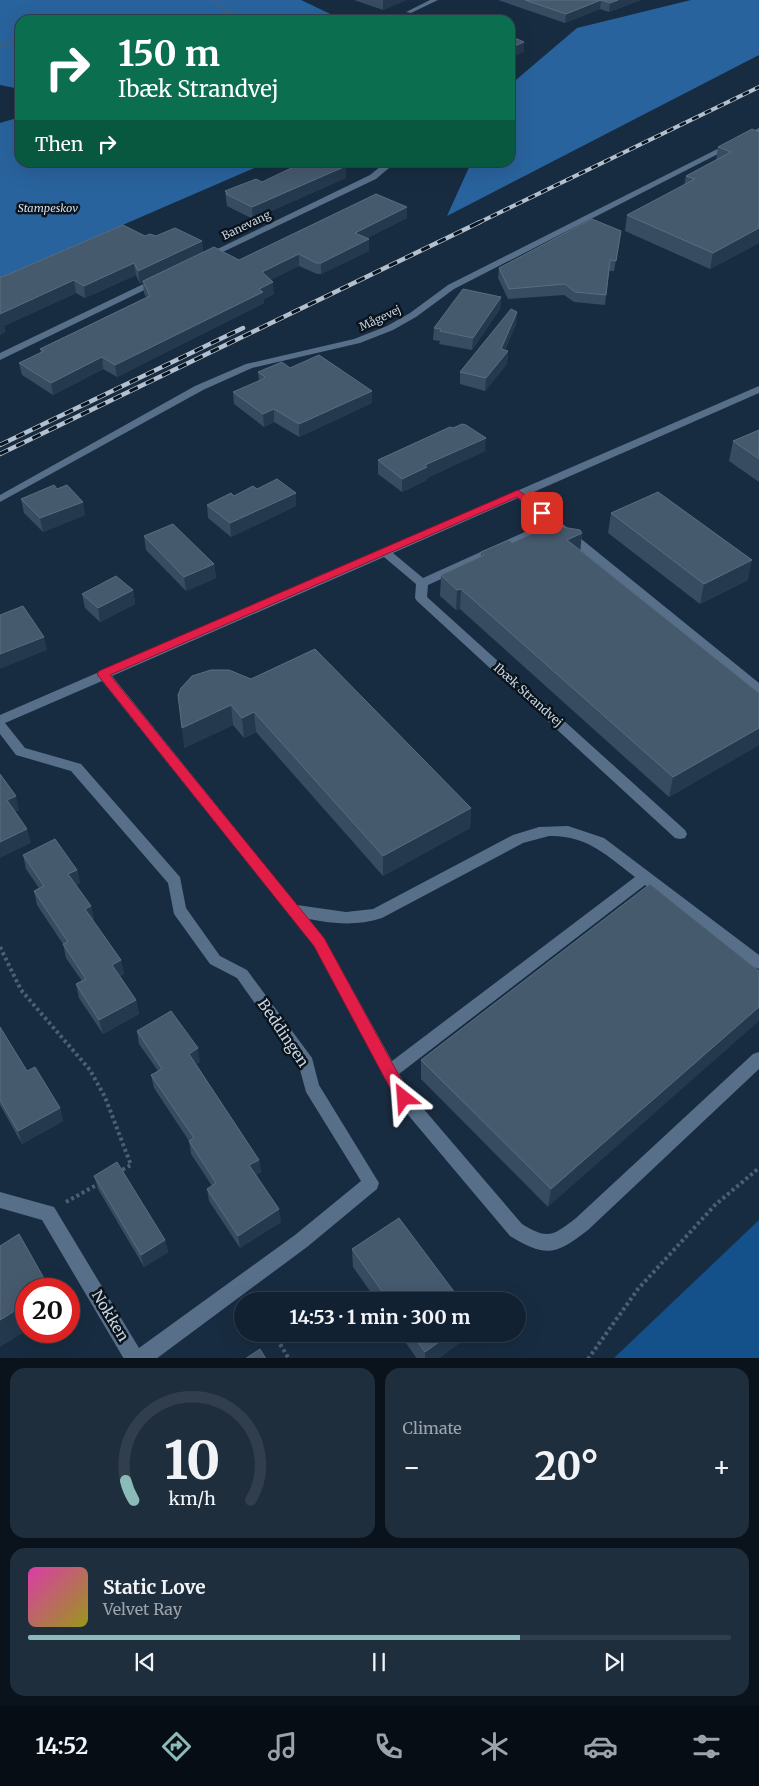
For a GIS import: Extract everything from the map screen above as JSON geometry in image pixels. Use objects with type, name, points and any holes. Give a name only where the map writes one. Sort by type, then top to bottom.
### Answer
[{"type":"street","points":[[409,12],[435,0]]},
{"type":"street","name":"Mågevej","points":[[0,499],[199,388],[249,366],[358,340],[390,328],[413,315],[451,287],[759,130]]},
{"type":"street","name":"Banevang","points":[[197,261],[373,177],[386,167]]},
{"type":"street","points":[[0,356],[170,274]]},
{"type":"street","points":[[0,720],[759,389]]},
{"type":"street","points":[[518,493],[759,690]]},
{"type":"street","points":[[385,552],[422,583],[554,523]]},
{"type":"street","name":"Ibæk Strandvej","points":[[422,583],[422,598],[680,834]]},
{"type":"street","points":[[103,674],[319,942],[404,1098],[516,1230],[529,1239],[540,1243],[558,1243],[582,1224],[759,1059]]},
{"type":"street","name":"Beddingen","points":[[0,725],[21,752],[76,767],[175,881],[178,910],[215,960],[242,974],[306,1064],[312,1087],[371,1183],[301,1241],[140,1358]]},
{"type":"street","points":[[294,910],[342,918],[365,918],[377,914],[533,832],[551,829],[571,831],[599,842],[759,963]]},
{"type":"street","points":[[389,1072],[645,877]]},
{"type":"street","points":[[0,1200],[48,1212]]},
{"type":"street","name":"Nokken","points":[[48,1212],[135,1358]]},
{"type":"path","points":[[214,0],[231,13],[237,15]]},
{"type":"path","points":[[212,15],[231,13]]},
{"type":"path","points":[[0,45],[15,43]]},
{"type":"path","points":[[0,947],[21,990],[90,1070],[105,1097],[131,1165],[115,1174]]},
{"type":"path","points":[[588,1358],[638,1289],[716,1205],[759,1168]]},
{"type":"path","points":[[48,1212],[106,1179]]},
{"type":"path","points":[[279,1342],[289,1358]]},
{"type":"green space","points":[[0,0],[301,0],[332,15],[15,15],[15,88],[0,85]]},
{"type":"green space","points":[[691,0],[759,0],[759,55],[447,216],[469,167],[515,167],[515,81],[577,28]]},
{"type":"green space","name":"Stampeskov","points":[[15,118],[15,167],[257,167],[0,278],[0,123]]},
{"type":"shaded area","points":[[759,1220],[759,1358],[614,1358]]},
{"type":"building","points":[[525,0],[601,0],[566,14]]},
{"type":"building","points":[[601,0],[618,0],[610,3]]},
{"type":"building","points":[[515,38],[524,42],[515,46]]},
{"type":"building","points":[[752,129],[759,132],[759,228],[713,253],[627,215],[695,179],[686,176],[731,152],[718,147]]},
{"type":"building","points":[[294,167],[344,167],[252,207],[226,194],[228,193],[225,191],[256,179],[262,182]]},
{"type":"building","points":[[376,194],[407,207],[355,233],[369,239],[321,263],[316,263],[299,254],[262,272],[273,282],[259,289],[263,292],[115,365],[102,357],[51,383],[19,363],[44,351],[40,349],[150,296],[143,281],[214,247],[239,260]]},
{"type":"building","points":[[592,219],[621,231],[616,261],[610,260],[606,295],[575,292],[565,284],[509,289],[499,268]]},
{"type":"building","points":[[123,225],[145,236],[150,234],[156,236],[175,228],[202,241],[138,271],[134,263],[84,286],[74,280],[0,314],[0,276],[2,277]]},
{"type":"building","points":[[463,289],[501,297],[473,338],[434,328]]},
{"type":"building","points":[[511,309],[517,312],[501,349],[508,351],[486,378],[460,372]]},
{"type":"building","points":[[319,355],[372,391],[299,424],[274,409],[263,414],[233,392],[265,377],[258,372],[282,362],[290,368]]},
{"type":"building","points":[[462,424],[486,438],[425,465],[427,467],[402,479],[378,460],[450,427],[453,428]]},
{"type":"building","points":[[759,430],[759,459],[733,441]]},
{"type":"building","points":[[277,479],[296,493],[230,523],[207,505],[231,493],[234,496],[253,486],[257,489]]},
{"type":"building","points":[[54,485],[57,489],[67,485],[83,502],[40,518],[21,499]]},
{"type":"building","points":[[658,492],[752,560],[704,584],[611,513]]},
{"type":"building","points":[[173,524],[214,564],[184,577],[144,536]]},
{"type":"building","points":[[550,525],[580,530],[582,533],[567,540],[759,693],[759,728],[673,777],[461,589],[457,590],[441,575],[484,555],[481,552],[509,540],[512,543]]},
{"type":"building","points":[[116,576],[133,590],[98,608],[82,594]]},
{"type":"building","points":[[23,606],[44,637],[0,654],[0,615]]},
{"type":"building","points":[[315,649],[471,808],[383,856],[254,712],[242,718],[231,705],[182,728],[178,695],[181,688],[192,676],[211,670],[229,670],[251,679]]},
{"type":"building","points":[[0,774],[16,796],[7,800],[27,829],[0,842]]},
{"type":"building","points":[[55,839],[77,870],[68,874],[91,906],[85,909],[121,960],[112,965],[136,1000],[99,1020],[76,984],[86,979],[63,944],[68,942],[34,891],[44,886],[23,855]]},
{"type":"building","points":[[650,884],[759,971],[759,1007],[551,1189],[421,1060]]},
{"type":"building","points":[[171,1011],[198,1048],[189,1054],[259,1160],[249,1165],[279,1209],[238,1236],[207,1189],[216,1183],[189,1141],[194,1138],[151,1075],[162,1069],[137,1031]]},
{"type":"building","points":[[0,1027],[27,1071],[35,1067],[60,1108],[18,1131],[0,1100]]},
{"type":"building","points":[[117,1162],[165,1240],[141,1255],[94,1176]]},
{"type":"building","points":[[399,1218],[454,1292],[383,1292],[352,1249]]},
{"type":"building","points":[[19,1234],[44,1278],[15,1278],[15,1311],[0,1320],[0,1246]]},
{"type":"building","points":[[418,1342],[439,1342],[425,1352]]},
{"type":"building","points":[[260,1349],[265,1358],[246,1358]]},
{"type":"railway","points":[[478,223],[759,87]]},
{"type":"railway","points":[[0,454],[480,222]]},
{"type":"railway","points":[[0,445],[243,328]]},
{"type":"route","points":[[404,1098],[319,942],[103,674],[518,493],[542,513]]}]
